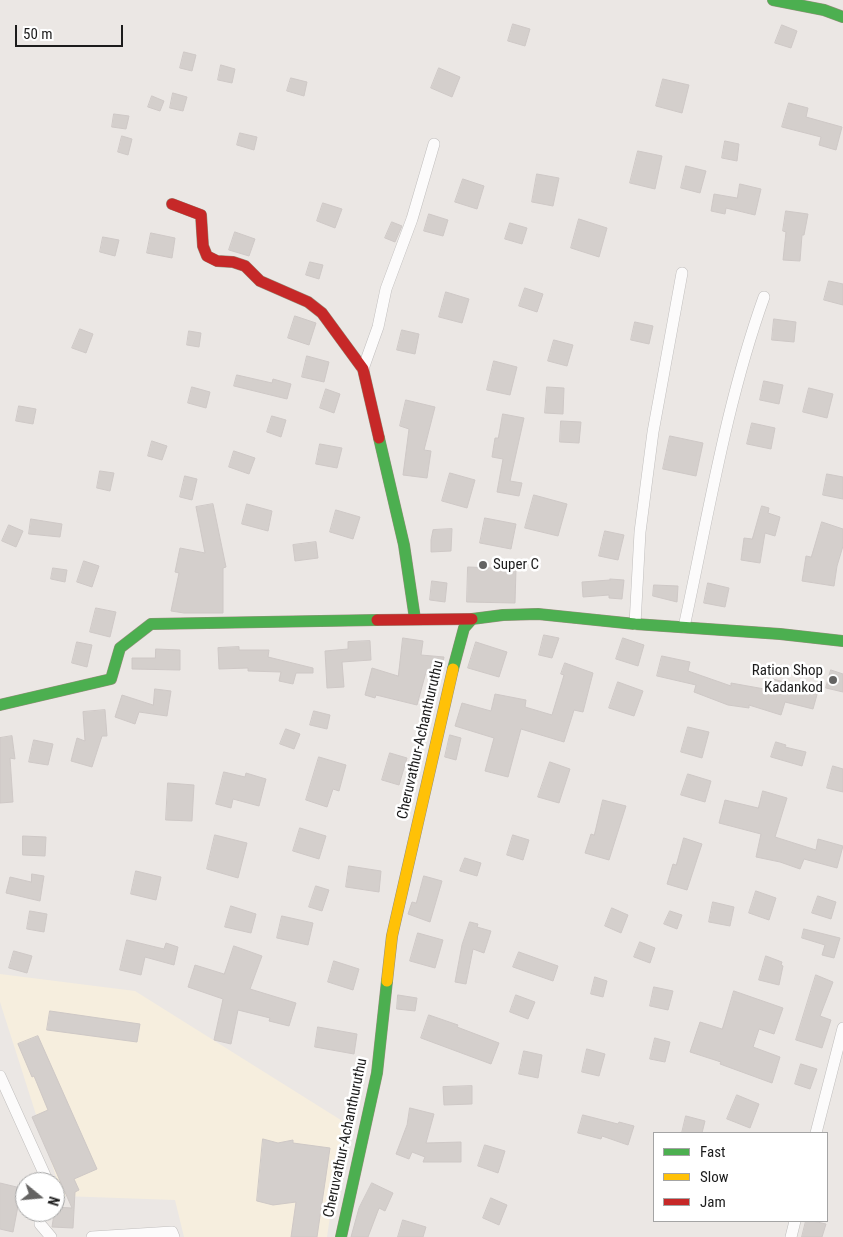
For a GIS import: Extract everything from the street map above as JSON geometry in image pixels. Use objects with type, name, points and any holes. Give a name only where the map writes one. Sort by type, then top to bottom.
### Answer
[{"type":"main road","points":[[773,0],[824,10],[843,17]]},
{"type":"main road","points":[[172,204],[201,215],[203,246],[207,256],[217,261],[232,262],[245,266],[260,281],[308,302],[322,313],[363,369],[404,545],[415,619]]},
{"type":"main road","points":[[0,705],[111,679],[120,648],[151,624],[472,619],[503,615],[538,614],[843,641]]},
{"type":"main road","name":"Cheruvathur-Achanthuruthu","points":[[341,1237],[377,1073],[392,936],[459,642],[464,628],[472,619]]},
{"type":"street","points":[[363,369],[378,326],[386,289],[412,219],[434,144]]},
{"type":"street","points":[[635,624],[640,532],[652,432],[682,273]]},
{"type":"street","points":[[684,627],[740,377],[752,331],[764,297]]},
{"type":"street","points":[[816,1132],[843,1028]]},
{"type":"street","points":[[0,1076],[43,1172]]},
{"type":"street","points":[[40,1222],[51,1237]]},
{"type":"street","points":[[791,1237],[794,1222]]},
{"type":"street","points":[[92,1237],[172,1232],[174,1237]]},
{"type":"shaded area","points":[[0,974],[135,991],[344,1122],[327,1237],[184,1237],[175,1200],[65,1196],[65,1172],[54,1172],[0,1002]]},
{"type":"building","points":[[513,24],[530,29],[525,46],[508,41]]},
{"type":"building","points":[[782,25],[797,31],[791,48],[775,43]]},
{"type":"building","points":[[184,52],[196,55],[192,71],[180,68]]},
{"type":"building","points":[[221,65],[235,69],[232,83],[218,80]]},
{"type":"building","points":[[439,68],[460,77],[452,97],[431,88]]},
{"type":"building","points":[[291,78],[307,82],[304,96],[287,91]]},
{"type":"building","points":[[663,79],[689,85],[682,113],[656,106]]},
{"type":"building","points":[[173,93],[187,97],[183,111],[170,108]]},
{"type":"building","points":[[152,96],[164,101],[160,111],[148,107]]},
{"type":"building","points":[[789,103],[808,108],[806,117],[842,127],[836,150],[819,145],[821,137],[782,127]]},
{"type":"building","points":[[114,114],[129,116],[126,129],[112,127]]},
{"type":"building","points":[[240,133],[257,137],[254,150],[237,145]]},
{"type":"building","points":[[122,136],[132,139],[128,155],[118,152]]},
{"type":"building","points":[[725,141],[739,144],[737,161],[722,158]]},
{"type":"building","points":[[638,151],[662,156],[655,189],[630,183]]},
{"type":"building","points":[[686,166],[706,171],[700,193],[681,188]]},
{"type":"building","points":[[537,174],[559,178],[553,206],[532,202]]},
{"type":"building","points":[[463,179],[484,186],[477,209],[455,202]]},
{"type":"building","points":[[740,184],[761,189],[755,215],[726,208],[725,214],[711,211],[714,194],[737,198]]},
{"type":"building","points":[[323,203],[342,209],[335,228],[317,221]]},
{"type":"building","points":[[786,211],[808,214],[804,235],[802,235],[800,261],[783,260],[786,232],[783,231]]},
{"type":"building","points":[[429,214],[448,220],[443,236],[424,231]]},
{"type":"building","points":[[579,219],[607,228],[599,257],[571,248]]},
{"type":"building","points":[[392,222],[402,226],[395,242],[385,238]]},
{"type":"building","points":[[510,223],[527,228],[522,244],[505,239]]},
{"type":"building","points":[[235,232],[255,239],[249,256],[229,250]]},
{"type":"building","points":[[151,233],[175,238],[172,258],[147,253]]},
{"type":"building","points":[[103,237],[119,240],[115,256],[100,252]]},
{"type":"building","points":[[310,262],[323,265],[319,279],[306,275]]},
{"type":"building","points":[[829,281],[843,284],[843,305],[824,300]]},
{"type":"building","points":[[525,288],[543,294],[537,312],[519,306]]},
{"type":"building","points":[[446,292],[469,299],[462,323],[439,317]]},
{"type":"building","points":[[295,316],[316,323],[309,345],[288,338]]},
{"type":"building","points":[[774,319],[796,322],[794,342],[772,340]]},
{"type":"building","points":[[635,322],[653,326],[649,344],[631,340]]},
{"type":"building","points":[[80,329],[93,334],[86,353],[72,348]]},
{"type":"building","points":[[402,330],[419,334],[415,354],[397,350]]},
{"type":"building","points":[[189,331],[201,333],[199,347],[187,345]]},
{"type":"building","points":[[554,340],[573,345],[567,366],[548,361]]},
{"type":"building","points":[[307,356],[329,362],[324,382],[302,377]]},
{"type":"building","points":[[494,361],[517,367],[510,395],[487,390]]},
{"type":"building","points":[[237,375],[272,383],[273,379],[291,384],[287,399],[234,386]]},
{"type":"building","points":[[764,381],[783,385],[779,404],[760,400]]},
{"type":"building","points":[[192,387],[210,392],[206,408],[188,403]]},
{"type":"building","points":[[547,387],[564,388],[563,414],[545,413]]},
{"type":"building","points":[[809,388],[833,394],[827,418],[803,412]]},
{"type":"building","points":[[326,389],[340,394],[334,413],[320,408]]},
{"type":"building","points":[[406,400],[435,407],[424,450],[431,451],[427,478],[403,475],[409,429],[400,426]]},
{"type":"building","points":[[19,406],[36,409],[33,424],[16,421]]},
{"type":"building","points":[[503,414],[524,418],[510,481],[522,483],[519,496],[497,492],[503,459],[492,457],[495,438],[498,438]]},
{"type":"building","points":[[272,416],[286,420],[281,437],[267,432]]},
{"type":"building","points":[[561,421],[581,422],[579,443],[560,442]]},
{"type":"building","points":[[752,423],[775,428],[771,449],[747,444]]},
{"type":"building","points":[[670,436],[703,443],[696,476],[663,469]]},
{"type":"building","points":[[152,441],[167,446],[162,460],[148,456]]},
{"type":"building","points":[[320,444],[342,448],[337,468],[316,464]]},
{"type":"building","points":[[234,451],[255,458],[249,474],[229,467]]},
{"type":"building","points":[[100,471],[114,473],[110,491],[97,488]]},
{"type":"building","points":[[450,473],[475,480],[467,508],[442,501]]},
{"type":"building","points":[[827,474],[843,477],[843,499],[823,495]]},
{"type":"building","points":[[185,476],[197,479],[192,500],[180,497]]},
{"type":"building","points":[[534,495],[567,504],[558,536],[525,528]]},
{"type":"building","points":[[213,504],[226,567],[223,568],[223,613],[171,611],[179,573],[175,572],[180,548],[205,553],[196,507]]},
{"type":"building","points":[[247,504],[272,511],[268,531],[242,524]]},
{"type":"building","points":[[762,506],[769,508],[768,513],[780,517],[775,536],[765,533],[760,563],[741,560],[744,538],[752,539]]},
{"type":"building","points":[[336,510],[360,517],[353,539],[330,532]]},
{"type":"building","points":[[485,518],[516,524],[511,549],[480,543]]},
{"type":"building","points":[[31,519],[62,524],[60,537],[29,534]]},
{"type":"building","points":[[822,522],[843,529],[843,546],[834,586],[802,581],[806,556],[811,557]]},
{"type":"building","points":[[9,525],[23,531],[16,547],[2,541]]},
{"type":"building","points":[[452,529],[451,551],[431,552],[433,530]]},
{"type":"building","points":[[605,531],[624,535],[618,560],[599,556]]},
{"type":"building","points":[[316,542],[318,558],[295,561],[293,545]]},
{"type":"building","points":[[84,561],[99,566],[92,587],[77,582]]},
{"type":"building","points":[[468,567],[516,569],[515,603],[467,602]]},
{"type":"building","points":[[53,568],[67,570],[65,582],[51,579]]},
{"type":"building","points":[[610,579],[624,580],[622,599],[609,598],[609,595],[583,597],[582,582]]},
{"type":"building","points":[[432,581],[447,583],[445,602],[430,600]]},
{"type":"building","points":[[708,583],[729,588],[725,607],[704,603]]},
{"type":"building","points":[[654,585],[678,586],[677,602],[653,596]]},
{"type":"building","points":[[96,608],[116,612],[110,637],[90,632]]},
{"type":"building","points":[[544,635],[559,638],[552,658],[539,655]]},
{"type":"building","points":[[403,638],[423,641],[421,655],[444,657],[441,673],[426,672],[417,705],[376,695],[375,698],[365,695],[372,668],[398,676]]},
{"type":"building","points":[[623,638],[644,645],[638,666],[616,659]]},
{"type":"building","points":[[370,641],[371,660],[342,662],[344,687],[327,688],[325,651],[348,649],[348,642]]},
{"type":"building","points":[[77,642],[92,645],[87,667],[72,663]]},
{"type":"building","points":[[476,642],[507,652],[499,677],[468,668]]},
{"type":"building","points":[[239,647],[239,650],[269,650],[268,657],[313,668],[313,673],[296,673],[293,684],[279,681],[281,672],[248,671],[248,668],[219,669],[218,648]]},
{"type":"building","points":[[156,649],[180,650],[180,670],[132,669],[132,658],[155,658]]},
{"type":"building","points":[[662,656],[690,662],[688,671],[731,686],[731,683],[770,690],[773,679],[818,691],[813,709],[785,702],[781,715],[749,705],[749,708],[728,705],[694,692],[696,685],[657,676]]},
{"type":"building","points":[[565,663],[593,673],[583,712],[574,710],[564,742],[521,729],[508,777],[485,771],[494,738],[455,726],[462,703],[491,711],[495,694],[526,700],[525,707],[552,715],[564,675],[561,674]]},
{"type":"building","name":"Ration Shop Kadankod","points":[[831,670],[843,674],[843,692],[826,688]]},
{"type":"building","points":[[618,682],[643,691],[634,716],[609,708]]},
{"type":"building","points":[[155,689],[171,691],[167,716],[139,712],[135,724],[115,717],[122,695],[153,705]]},
{"type":"building","points":[[105,710],[107,736],[102,736],[92,767],[71,761],[77,738],[85,741],[83,712]]},
{"type":"building","points":[[314,711],[330,715],[327,729],[310,725]]},
{"type":"building","points":[[688,727],[709,732],[702,758],[681,752]]},
{"type":"building","points":[[286,729],[300,734],[294,749],[280,744]]},
{"type":"building","points":[[450,735],[461,738],[456,760],[445,757]]},
{"type":"building","points":[[12,736],[15,759],[10,758],[13,802],[0,803],[0,738]]},
{"type":"building","points":[[34,740],[53,744],[48,765],[29,762]]},
{"type":"building","points":[[776,742],[786,745],[785,747],[806,752],[802,766],[771,757]]},
{"type":"building","points":[[390,753],[407,758],[399,785],[382,780]]},
{"type":"building","points":[[319,757],[346,765],[339,791],[333,789],[327,807],[306,800]]},
{"type":"building","points":[[550,762],[570,769],[559,803],[538,797]]},
{"type":"building","points":[[833,766],[843,769],[843,792],[827,788]]},
{"type":"building","points":[[224,772],[245,777],[246,773],[266,779],[259,806],[233,799],[231,808],[216,804]]},
{"type":"building","points":[[688,774],[711,781],[705,802],[681,795]]},
{"type":"building","points":[[168,783],[194,785],[192,821],[166,820]]},
{"type":"building","points":[[763,791],[787,798],[775,837],[816,850],[818,839],[843,846],[837,868],[804,859],[800,869],[756,857],[761,834],[719,823],[725,800],[758,808]]},
{"type":"building","points":[[603,800],[626,806],[609,860],[585,853],[591,834],[594,835]]},
{"type":"building","points":[[300,828],[326,836],[319,859],[293,851]]},
{"type":"building","points":[[215,835],[247,843],[238,878],[207,869]]},
{"type":"building","points":[[513,835],[529,840],[523,860],[507,855]]},
{"type":"building","points":[[23,836],[46,837],[45,856],[23,855]]},
{"type":"building","points":[[684,838],[702,844],[687,890],[667,884],[673,864],[676,865]]},
{"type":"building","points":[[465,858],[481,863],[477,876],[460,871]]},
{"type":"building","points":[[349,866],[381,871],[379,892],[346,887]]},
{"type":"building","points":[[136,871],[161,877],[156,900],[131,894]]},
{"type":"building","points":[[32,874],[44,876],[40,901],[6,893],[10,877],[31,882]]},
{"type":"building","points":[[424,876],[442,881],[430,922],[408,914],[412,902],[416,903]]},
{"type":"building","points":[[316,886],[329,890],[322,911],[309,907]]},
{"type":"building","points":[[756,891],[776,898],[769,920],[749,913]]},
{"type":"building","points":[[818,896],[836,902],[831,919],[812,913]]},
{"type":"building","points":[[713,902],[734,907],[730,926],[709,922]]},
{"type":"building","points":[[231,906],[256,914],[251,933],[225,927]]},
{"type":"building","points":[[612,908],[628,915],[621,933],[605,926]]},
{"type":"building","points":[[30,911],[47,914],[44,932],[27,929]]},
{"type":"building","points":[[670,911],[682,915],[677,929],[664,924]]},
{"type":"building","points":[[282,916],[313,923],[308,945],[277,938]]},
{"type":"building","points":[[470,922],[478,924],[477,927],[491,931],[484,953],[473,949],[466,984],[455,982],[462,945]]},
{"type":"building","points":[[804,929],[840,938],[834,958],[822,955],[825,945],[802,938]]},
{"type":"building","points":[[418,933],[443,940],[435,968],[410,961]]},
{"type":"building","points":[[127,940],[164,949],[166,943],[178,947],[174,965],[145,957],[141,975],[120,970]]},
{"type":"building","points":[[640,942],[655,948],[650,963],[634,957]]},
{"type":"building","points":[[234,946],[262,956],[250,989],[296,1003],[289,1026],[269,1021],[270,1018],[238,1010],[231,1044],[214,1040],[223,999],[188,987],[195,965],[224,974]]},
{"type":"building","points":[[14,951],[32,956],[27,973],[9,968]]},
{"type":"building","points":[[519,952],[558,966],[553,981],[513,967]]},
{"type":"building","points":[[766,956],[782,962],[781,965],[783,966],[779,985],[759,980]]},
{"type":"building","points":[[334,961],[359,969],[353,990],[328,982]]},
{"type":"building","points":[[816,975],[833,982],[820,1016],[831,1020],[822,1048],[796,1040]]},
{"type":"building","points":[[595,977],[607,981],[603,997],[591,994]]},
{"type":"building","points":[[654,987],[673,991],[668,1010],[650,1006]]},
{"type":"building","points":[[734,991],[783,1008],[774,1034],[759,1029],[753,1047],[780,1057],[772,1083],[720,1064],[721,1062],[690,1052],[700,1022],[722,1029]]},
{"type":"building","points":[[398,995],[417,998],[415,1011],[397,1009]]},
{"type":"building","points":[[516,995],[535,1002],[528,1019],[510,1012]]},
{"type":"building","points":[[50,1011],[140,1024],[137,1042],[47,1030]]},
{"type":"building","points":[[429,1015],[499,1043],[491,1064],[421,1038]]},
{"type":"building","points":[[318,1027],[357,1034],[354,1054],[315,1047]]},
{"type":"building","points":[[38,1036],[97,1169],[74,1179],[79,1190],[75,1192],[73,1228],[52,1227],[53,1222],[65,1222],[65,1208],[72,1208],[65,1192],[65,1172],[56,1172],[32,1117],[48,1110],[18,1044]]},
{"type":"building","points":[[655,1038],[670,1042],[665,1062],[650,1059]]},
{"type":"building","points":[[587,1049],[605,1054],[599,1076],[582,1072]]},
{"type":"building","points":[[524,1051],[542,1055],[538,1078],[519,1074]]},
{"type":"building","points":[[801,1064],[817,1069],[810,1089],[795,1084]]},
{"type":"building","points":[[472,1086],[472,1104],[444,1105],[443,1087]]},
{"type":"building","points":[[737,1095],[759,1104],[750,1128],[727,1119]]},
{"type":"building","points":[[410,1108],[434,1114],[426,1143],[461,1142],[461,1162],[423,1162],[425,1157],[412,1152],[409,1159],[396,1154],[407,1125]]},
{"type":"building","points":[[583,1115],[634,1126],[628,1145],[602,1136],[601,1139],[578,1133]]},
{"type":"building","points":[[686,1116],[705,1121],[702,1132],[682,1132]]},
{"type":"building","points":[[263,1139],[278,1143],[293,1140],[293,1143],[330,1148],[317,1237],[291,1237],[296,1202],[273,1205],[257,1201]]},
{"type":"building","points":[[485,1145],[505,1151],[498,1173],[478,1166]]},
{"type":"building","points":[[0,1183],[15,1187],[15,1222],[13,1232],[0,1229]]},
{"type":"building","points":[[372,1183],[393,1193],[385,1211],[379,1208],[368,1237],[351,1237],[359,1208]]},
{"type":"building","points":[[491,1198],[507,1205],[499,1225],[483,1218]]},
{"type":"building","points":[[403,1220],[426,1227],[423,1237],[398,1237]]},
{"type":"building","points":[[806,1222],[826,1224],[822,1237],[802,1237]]},
{"type":"traffic: fast","points":[[773,0],[824,10],[843,17]]},
{"type":"traffic: fast","points":[[379,438],[404,545],[415,619]]},
{"type":"traffic: fast","points":[[453,669],[464,628],[472,619],[503,615],[538,614],[843,641]]},
{"type":"traffic: fast","points":[[0,705],[111,679],[120,648],[151,624],[377,620]]},
{"type":"traffic: fast","points":[[341,1237],[377,1073],[387,981]]},
{"type":"traffic: slow","points":[[387,981],[392,936],[453,669]]},
{"type":"traffic: jam","points":[[172,204],[201,215],[203,246],[207,256],[217,261],[233,262],[245,266],[260,281],[308,302],[322,313],[363,369],[379,438]]},
{"type":"traffic: jam","points":[[377,620],[472,619]]},
{"type":"place","name":"Super C","points":[[483,565]]},
{"type":"place","name":"Ration Shop Kadankod","points":[[833,680]]}]
